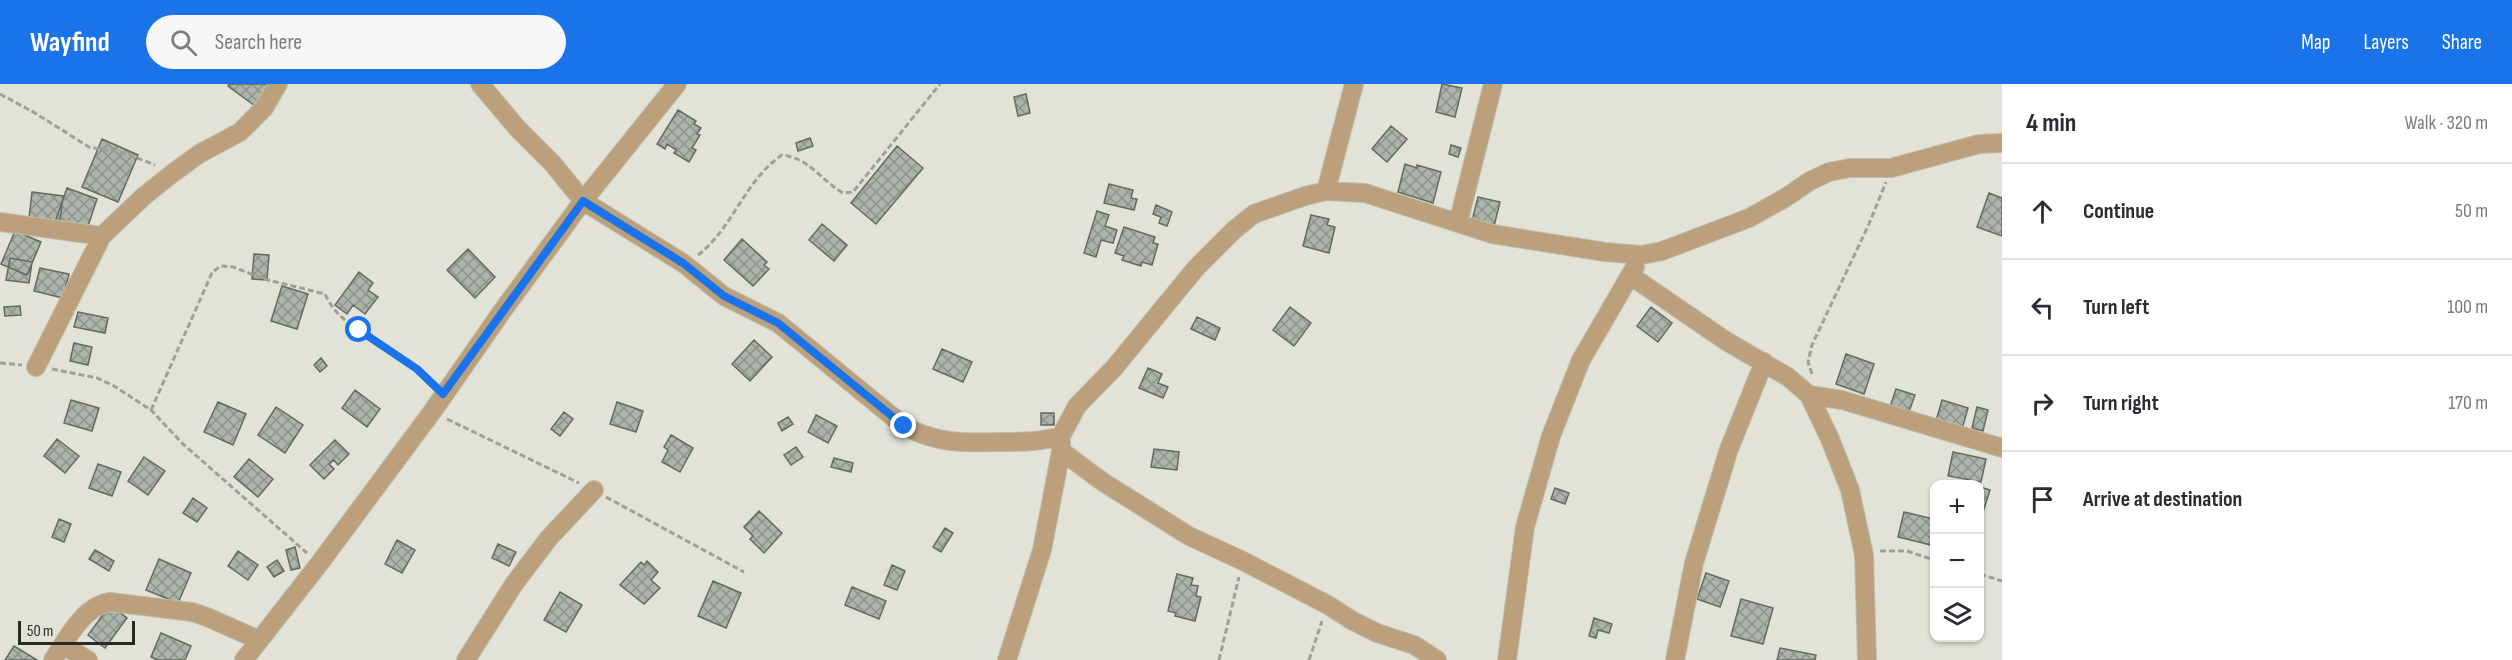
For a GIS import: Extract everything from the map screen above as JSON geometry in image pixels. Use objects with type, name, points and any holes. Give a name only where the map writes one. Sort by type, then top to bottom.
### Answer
[{"type":"street","points":[[36,367],[102,236],[144,196],[198,154],[240,132],[264,108],[278,84]]},
{"type":"street","points":[[480,84],[518,129],[554,164],[583,201],[683,263],[724,296],[778,323],[904,426],[921,434],[953,443],[1061,444],[1103,482],[1170,525],[1328,605],[1353,621],[1377,633],[1414,645],[1437,660]]},
{"type":"street","points":[[244,660],[432,412],[583,201],[676,84]]},
{"type":"street","points":[[1326,190],[1354,84]]},
{"type":"street","points":[[1458,223],[1493,84]]},
{"type":"street","points":[[1007,660],[1042,550],[1061,444],[1077,406],[1114,368],[1196,268],[1254,214],[1326,190],[1365,193],[1516,239],[1642,255],[1662,251],[1749,218],[1829,172],[1850,168],[1891,168],[1979,144],[2002,143]]},
{"type":"street","points":[[0,222],[102,236]]},
{"type":"street","points":[[1507,660],[1526,527],[1551,436],[1581,360],[1642,255]]},
{"type":"street","points":[[1631,276],[1726,341],[1788,376],[1809,396],[1830,439],[1850,490],[1864,555],[1867,660]]},
{"type":"street","points":[[1674,660],[1694,563],[1729,449],[1764,362]]},
{"type":"street","points":[[1809,396],[1842,400],[2002,448]]},
{"type":"street","points":[[466,660],[514,584],[549,538],[594,490]]},
{"type":"street","points":[[53,660],[91,611],[98,605],[110,602],[192,612],[259,640]]},
{"type":"street","points":[[63,645],[88,660]]},
{"type":"path","points":[[683,263],[692,260],[707,248],[763,170],[782,155],[795,156],[803,160],[843,193],[853,192],[940,84]]},
{"type":"path","points":[[0,94],[89,147],[127,154],[173,173]]},
{"type":"path","points":[[1813,376],[1808,362],[1812,345],[1873,214],[1891,168]]},
{"type":"path","points":[[151,410],[212,273],[220,266],[290,287],[325,294],[330,306],[342,318],[417,369],[443,394]]},
{"type":"path","points":[[0,363],[97,378],[114,386],[151,410],[183,444],[319,564]]},
{"type":"path","points":[[1864,555],[1893,550],[1930,559]]},
{"type":"path","points":[[1219,660],[1244,561]]},
{"type":"path","points":[[1984,575],[2002,581]]},
{"type":"path","points":[[1309,660],[1328,605]]},
{"type":"building","points":[[229,84],[271,84],[255,106],[228,86]]},
{"type":"building","points":[[1442,84],[1462,88],[1455,117],[1436,112]]},
{"type":"building","points":[[1026,94],[1030,113],[1018,116],[1014,97]]},
{"type":"building","points":[[678,110],[696,121],[694,124],[701,128],[697,134],[700,135],[692,148],[696,150],[689,162],[674,153],[676,150],[667,144],[665,149],[657,144]]},
{"type":"building","points":[[1391,126],[1407,139],[1387,162],[1372,149]]},
{"type":"building","points":[[810,138],[813,146],[798,151],[796,143]]},
{"type":"building","points":[[102,139],[138,155],[118,202],[82,187]]},
{"type":"building","points":[[1451,145],[1461,148],[1458,157],[1449,154]]},
{"type":"building","points":[[897,146],[923,168],[876,224],[851,203]]},
{"type":"building","points":[[1405,164],[1441,172],[1433,203],[1398,192]]},
{"type":"building","points":[[1109,184],[1133,190],[1131,198],[1137,199],[1134,210],[1104,203]]},
{"type":"building","points":[[67,188],[97,199],[86,232],[55,222]]},
{"type":"building","points":[[32,192],[63,196],[59,230],[28,227]]},
{"type":"building","points":[[1989,193],[2002,198],[2002,236],[1977,227]]},
{"type":"building","points":[[1478,197],[1500,202],[1494,226],[1472,221]]},
{"type":"building","points":[[1156,205],[1172,212],[1167,226],[1159,223],[1161,217],[1153,214]]},
{"type":"building","points":[[1097,211],[1109,215],[1105,226],[1117,230],[1113,243],[1101,240],[1096,257],[1084,253]]},
{"type":"building","points":[[1311,215],[1329,219],[1327,225],[1335,227],[1329,253],[1303,246]]},
{"type":"building","points":[[822,224],[847,245],[834,261],[809,240]]},
{"type":"building","points":[[1124,227],[1155,237],[1153,243],[1158,244],[1152,265],[1142,262],[1141,266],[1122,260],[1124,256],[1115,253]]},
{"type":"building","points":[[15,231],[41,242],[27,275],[1,264]]},
{"type":"building","points":[[742,239],[767,262],[764,265],[769,269],[753,286],[724,260]]},
{"type":"building","points":[[468,249],[495,277],[475,298],[447,270]]},
{"type":"building","points":[[254,254],[269,255],[267,280],[252,279]]},
{"type":"building","points":[[10,258],[32,262],[29,283],[6,280]]},
{"type":"building","points":[[40,268],[69,274],[63,298],[34,291]]},
{"type":"building","points":[[359,272],[373,283],[368,290],[378,297],[365,314],[353,305],[347,314],[335,305]]},
{"type":"building","points":[[282,286],[308,294],[297,329],[271,321]]},
{"type":"building","points":[[20,306],[21,315],[5,316],[4,307]]},
{"type":"building","points":[[1290,307],[1311,323],[1294,346],[1273,330]]},
{"type":"building","points":[[1651,307],[1672,323],[1658,342],[1637,326]]},
{"type":"building","points":[[78,312],[108,318],[105,333],[74,327]]},
{"type":"building","points":[[1197,317],[1220,328],[1215,340],[1191,329]]},
{"type":"building","points":[[754,340],[772,357],[750,381],[732,364]]},
{"type":"building","points":[[74,343],[92,347],[88,365],[70,361]]},
{"type":"building","points":[[942,349],[972,362],[963,382],[933,369]]},
{"type":"building","points":[[1846,354],[1874,364],[1864,394],[1836,384]]},
{"type":"building","points":[[321,358],[327,366],[320,372],[314,365]]},
{"type":"building","points":[[1148,368],[1162,374],[1158,383],[1168,387],[1163,398],[1139,388]]},
{"type":"building","points":[[1896,389],[1915,395],[1906,420],[1888,413]]},
{"type":"building","points":[[355,390],[380,409],[367,427],[342,408]]},
{"type":"building","points":[[71,400],[99,408],[92,431],[64,423]]},
{"type":"building","points":[[1942,400],[1968,408],[1962,429],[1936,421]]},
{"type":"building","points":[[218,402],[246,414],[233,445],[204,432]]},
{"type":"building","points":[[617,402],[643,411],[636,432],[610,424]]},
{"type":"building","points":[[276,407],[303,425],[285,453],[258,435]]},
{"type":"building","points":[[1977,407],[1988,410],[1983,431],[1972,428]]},
{"type":"building","points":[[564,412],[573,419],[560,436],[551,429]]},
{"type":"building","points":[[1041,413],[1054,413],[1054,425],[1041,425]]},
{"type":"building","points":[[816,415],[837,426],[828,443],[808,432]]},
{"type":"building","points":[[788,417],[793,424],[782,431],[778,423]]},
{"type":"building","points":[[671,435],[693,448],[680,472],[662,462],[668,450],[664,447]]},
{"type":"building","points":[[57,439],[79,456],[65,473],[44,456]]},
{"type":"building","points":[[335,440],[349,454],[338,465],[334,460],[329,464],[334,469],[324,479],[310,465]]},
{"type":"building","points":[[796,447],[803,457],[791,465],[784,455]]},
{"type":"building","points":[[1154,449],[1179,452],[1177,470],[1151,467]]},
{"type":"building","points":[[1953,452],[1986,459],[1981,480],[1948,476]]},
{"type":"building","points":[[144,457],[165,471],[148,495],[128,481]]},
{"type":"building","points":[[834,458],[853,463],[851,472],[831,467]]},
{"type":"building","points":[[249,459],[273,479],[258,497],[234,477]]},
{"type":"building","points":[[98,464],[121,472],[112,496],[89,488]]},
{"type":"building","points":[[1555,488],[1569,493],[1565,504],[1551,499]]},
{"type":"building","points":[[1984,488],[1990,490],[1984,509]]},
{"type":"building","points":[[193,498],[207,508],[197,522],[183,513]]},
{"type":"building","points":[[759,511],[782,533],[764,553],[750,539],[753,536],[744,527]]},
{"type":"building","points":[[1904,512],[1930,518],[1930,545],[1898,537]]},
{"type":"building","points":[[59,519],[71,524],[64,542],[52,537]]},
{"type":"building","points":[[945,528],[953,533],[941,552],[933,547]]},
{"type":"building","points":[[397,540],[415,550],[402,573],[385,564]]},
{"type":"building","points":[[498,544],[516,552],[509,566],[492,558]]},
{"type":"building","points":[[295,547],[300,568],[291,570],[286,550]]},
{"type":"building","points":[[95,550],[114,561],[109,571],[89,559]]},
{"type":"building","points":[[238,551],[258,565],[248,580],[228,566]]},
{"type":"building","points":[[159,559],[191,573],[178,603],[146,590]]},
{"type":"building","points":[[277,560],[284,571],[274,577],[267,567]]},
{"type":"building","points":[[647,561],[658,572],[651,580],[660,588],[644,604],[620,585],[641,562],[644,565]]},
{"type":"building","points":[[892,565],[905,571],[897,590],[884,585]]},
{"type":"building","points":[[1706,573],[1729,581],[1720,607],[1697,599]]},
{"type":"building","points":[[1177,574],[1193,578],[1191,585],[1198,586],[1196,596],[1201,597],[1195,621],[1175,616],[1176,613],[1168,611]]},
{"type":"building","points":[[713,581],[741,593],[726,628],[698,616]]},
{"type":"building","points":[[852,587],[886,601],[879,619],[845,605]]},
{"type":"building","points":[[560,592],[582,605],[566,632],[544,620]]},
{"type":"building","points":[[1741,599],[1773,608],[1763,644],[1731,636]]},
{"type":"building","points":[[110,605],[127,618],[105,648],[88,635]]},
{"type":"building","points":[[1594,618],[1612,624],[1609,633],[1598,630],[1596,638],[1589,636]]},
{"type":"building","points":[[161,633],[191,646],[185,660],[157,660],[151,657]]},
{"type":"building","points":[[14,646],[37,660],[5,660]]},
{"type":"building","points":[[1780,648],[1816,655],[1815,660],[1777,660]]},
{"type":"route","points":[[359,330],[417,369],[443,394],[583,201],[683,263],[724,296],[778,323],[904,426]]}]
